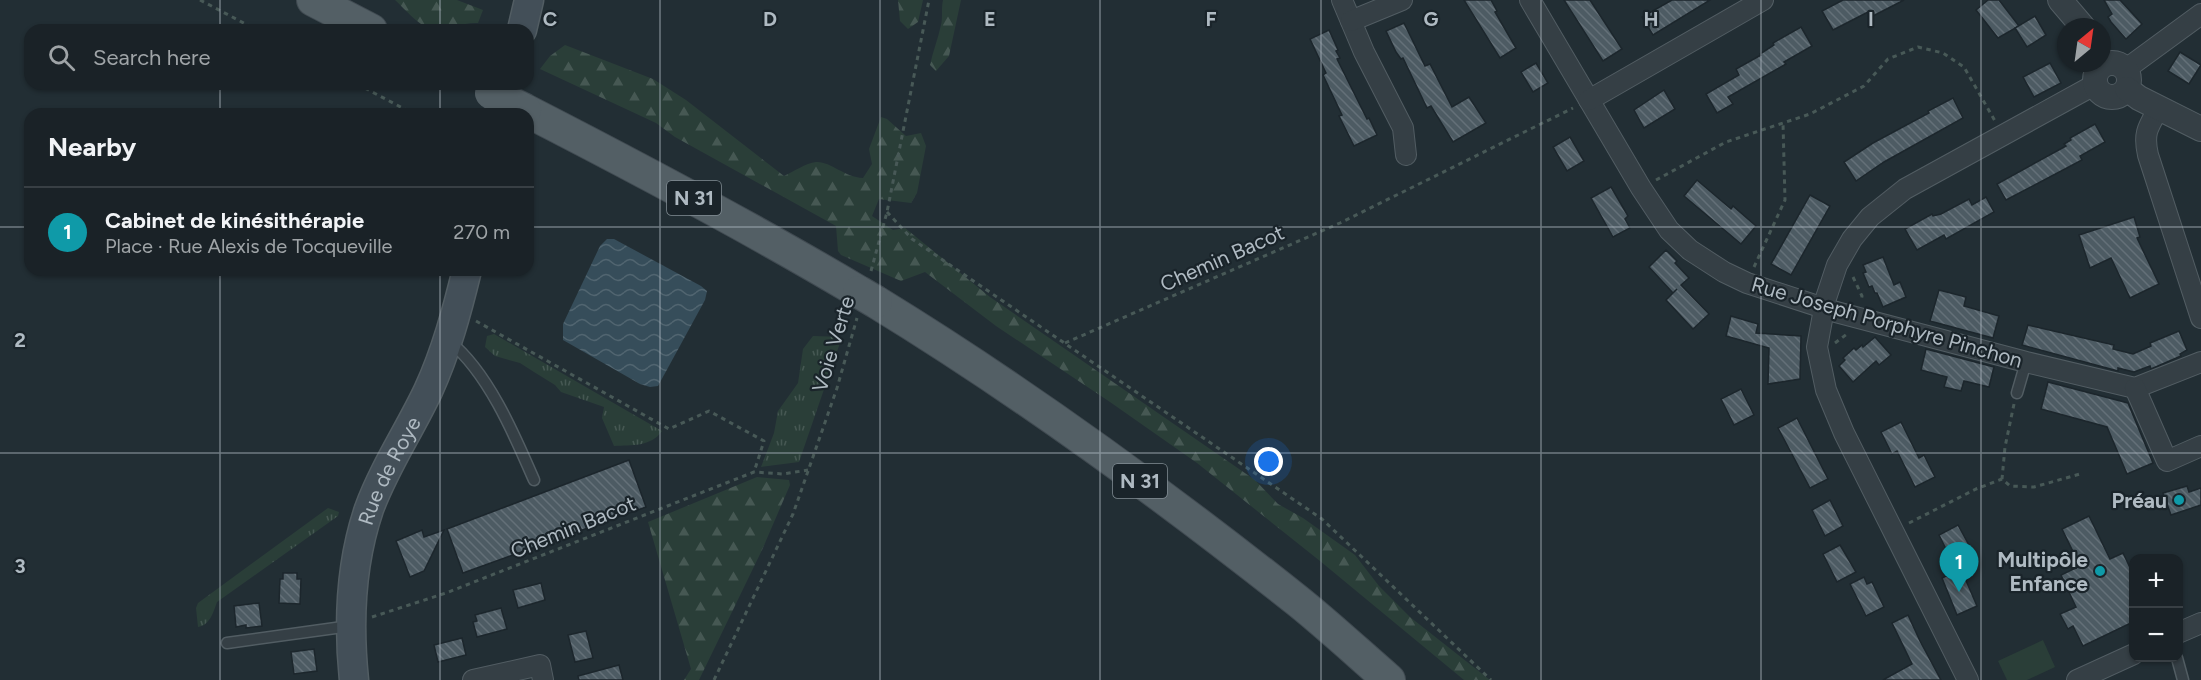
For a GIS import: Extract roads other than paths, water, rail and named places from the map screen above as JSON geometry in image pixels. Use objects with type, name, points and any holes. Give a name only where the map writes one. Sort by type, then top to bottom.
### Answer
[{"type":"main road","points":[[314,0],[360,24]]},
{"type":"main road","points":[[523,24],[529,0]]},
{"type":"main road","name":"N 31","points":[[501,97],[522,108]]},
{"type":"main road","name":"N 31","points":[[534,114],[704,203],[866,296],[1035,406],[1145,485],[1301,603],[1389,680]]},
{"type":"main road","name":"Rue de Roye","points":[[354,680],[350,623],[357,553],[370,508],[382,478],[427,392],[452,327],[465,276]]},
{"type":"street","points":[[1342,0],[1364,52],[1403,128],[1406,155]]},
{"type":"street","points":[[1351,21],[1402,0]]},
{"type":"street","name":"Rue Joseph Porphyre Pinchon","points":[[1530,0],[1641,188],[1669,230],[1690,250],[1747,283],[1825,308],[2026,362],[2135,388]]},
{"type":"street","points":[[1588,100],[1762,0]]},
{"type":"street","points":[[2060,0],[2075,18]]},
{"type":"street","points":[[1968,680],[1844,433],[1826,390],[1817,346],[1826,298],[1838,265],[1852,239],[1869,217],[1905,189],[2111,73],[2201,15]]},
{"type":"street","points":[[2111,73],[2139,98],[2201,129]]},
{"type":"street","points":[[2160,108],[2148,129],[2145,140],[2201,318]]},
{"type":"street","points":[[2201,362],[2135,388],[2166,462],[2201,446]]},
{"type":"street","points":[[2183,631],[2201,623]]},
{"type":"street","points":[[2077,680],[2129,656]]},
{"type":"street","points":[[473,680],[540,665],[543,680]]},
{"type":"lane","points":[[452,327],[467,357],[509,423],[534,480]]},
{"type":"lane","points":[[2017,393],[2026,362]]},
{"type":"lane","points":[[227,643],[350,623]]},
{"type":"lane","points":[[2178,662],[2183,680]]},
{"type":"water","points":[[607,239],[614,239],[707,291],[705,300],[658,386],[650,387],[640,384],[563,340],[563,324],[600,246]]},
{"type":"place","name":"Préau","points":[[2179,500]]},
{"type":"place","name":"Multipôle Enfance","points":[[2100,571]]},
{"type":"place","name":"Cabinet de kinésithérapie","points":[[1959,592]]}]
